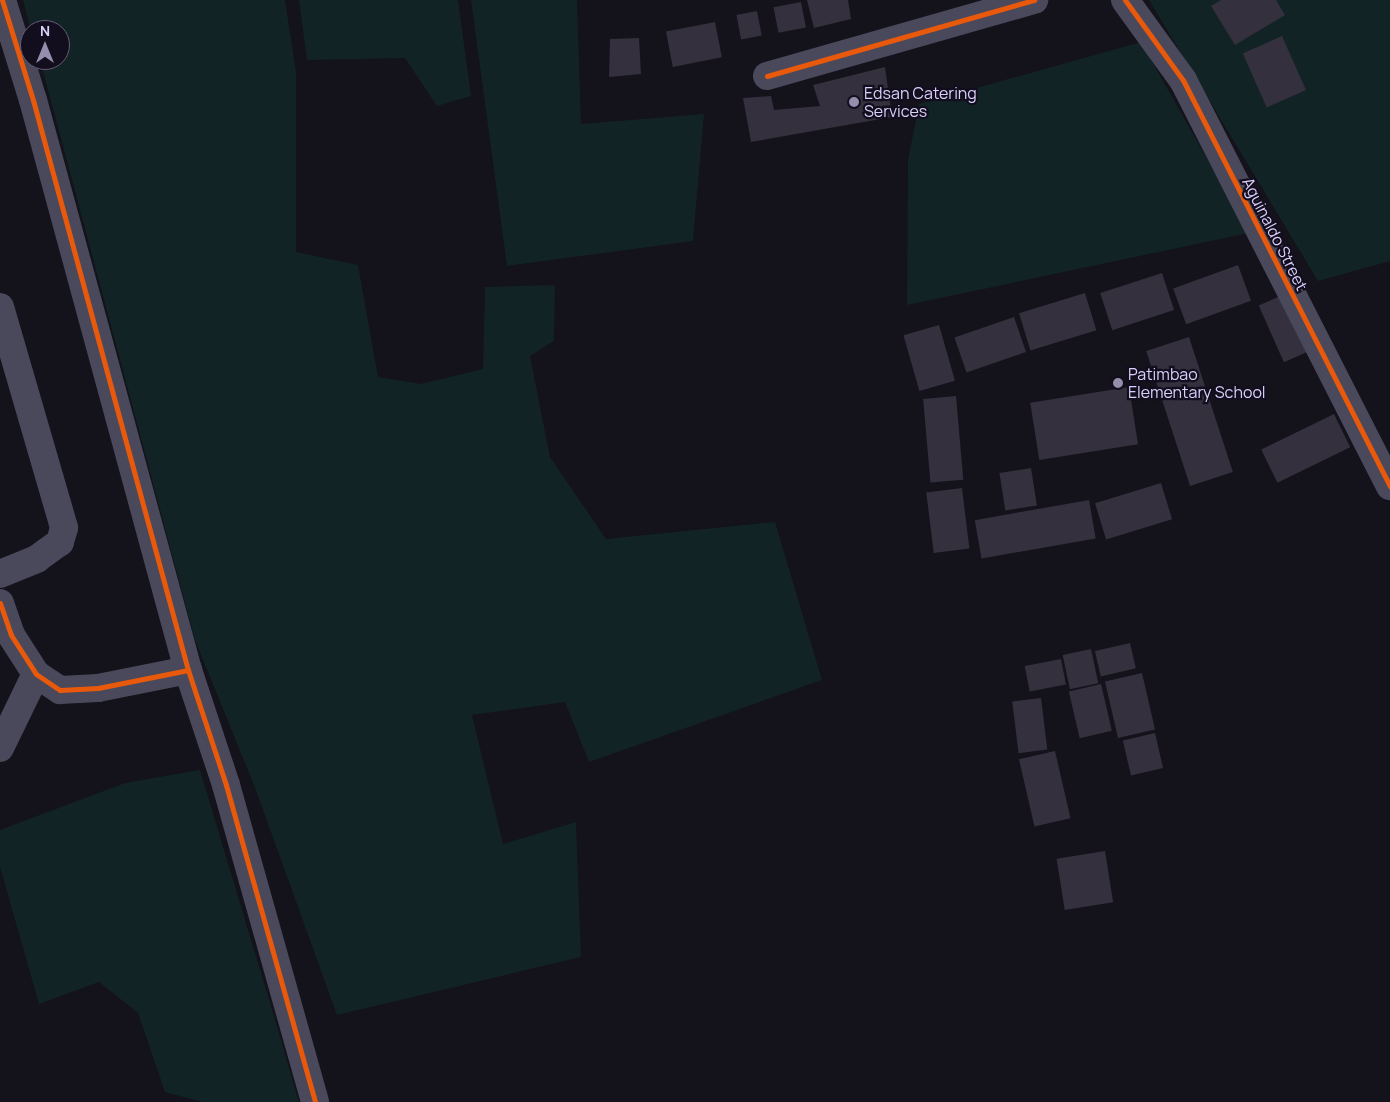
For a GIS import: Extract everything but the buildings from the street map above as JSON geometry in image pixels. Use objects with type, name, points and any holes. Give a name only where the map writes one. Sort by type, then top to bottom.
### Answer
[{"type":"street","points":[[2,0],[34,100],[188,670],[226,785],[316,1102]]},
{"type":"street","points":[[767,76],[1034,0]]},
{"type":"street","name":"Aguinaldo Street","points":[[1124,0],[1183,80],[1390,486]]},
{"type":"street","points":[[0,307],[64,528],[60,542],[37,559],[0,574]]},
{"type":"street","points":[[0,603],[11,635],[36,674],[60,690],[98,688],[188,670]]},
{"type":"street","points":[[0,748],[36,674]]},
{"type":"shaded area","points":[[23,0],[285,0],[296,72],[296,252],[358,265],[378,377],[421,384],[483,369],[485,287],[555,285],[554,341],[530,356],[550,457],[606,539],[775,522],[822,680],[589,762],[565,702],[472,715],[503,844],[576,822],[581,957],[337,1015],[254,785],[195,640],[43,70],[70,70],[70,20],[28,20]]},
{"type":"shaded area","points":[[299,0],[458,0],[471,96],[437,106],[405,58],[307,60]]},
{"type":"shaded area","points":[[471,0],[577,0],[581,124],[704,114],[693,241],[507,266]]},
{"type":"shaded area","points":[[1149,0],[1390,0],[1390,261],[1318,281]]},
{"type":"shaded area","points":[[1141,42],[1249,233],[907,305],[908,160],[919,104]]},
{"type":"shaded area","points":[[200,770],[299,1102],[203,1102],[165,1092],[138,1013],[99,982],[39,1004],[0,867],[0,830],[125,783]]},
{"type":"cycle path","points":[[2,0],[33,100],[188,670]]},
{"type":"cycle path","points":[[767,76],[1034,0]]},
{"type":"cycle path","points":[[1125,0],[1183,80],[1390,486]]},
{"type":"cycle path","points":[[0,603],[11,635],[36,674],[60,690],[98,688],[188,670],[226,785],[315,1102]]},
{"type":"place","name":"Edsan Catering Services","points":[[854,102]]},
{"type":"place","name":"Patimbao Elementary School","points":[[1118,383]]}]
